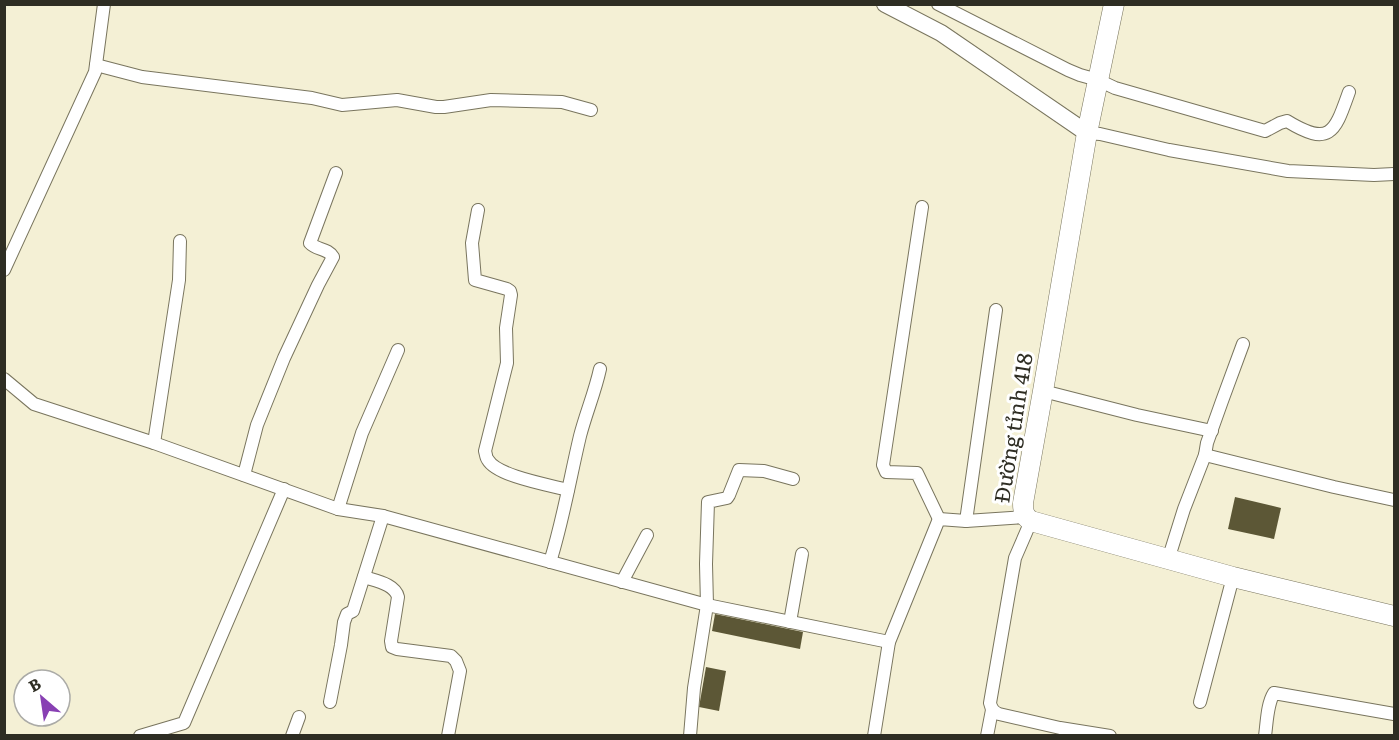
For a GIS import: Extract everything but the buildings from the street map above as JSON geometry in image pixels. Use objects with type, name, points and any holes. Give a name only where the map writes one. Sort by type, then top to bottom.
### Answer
[{"type":"main road","points":[[885,4],[941,33],[1087,133]]},
{"type":"main road","name":"Đường tỉnh 418","points":[[1114,4],[1087,133],[1023,511],[1028,519],[1168,560],[1395,616]]},
{"type":"street","points":[[4,270],[95,72],[104,4]]},
{"type":"street","points":[[938,4],[1080,75],[1114,88],[1266,131],[1287,121],[1312,133],[1322,135],[1337,124],[1349,92]]},
{"type":"street","points":[[96,65],[142,77],[312,98],[342,105],[397,100],[444,107],[491,100],[562,102],[591,110]]},
{"type":"street","points":[[1087,133],[1288,171],[1395,174]]},
{"type":"street","points":[[244,475],[257,425],[284,358],[333,257],[330,252],[310,243],[336,173]]},
{"type":"street","points":[[874,735],[889,642],[939,519],[917,472],[886,472],[883,465],[922,207]]},
{"type":"street","points":[[478,210],[472,243],[475,280],[507,289],[511,294],[506,328],[507,363],[485,451],[487,459],[493,466],[521,479],[568,490]]},
{"type":"street","points":[[154,443],[179,280],[180,241]]},
{"type":"street","points":[[966,521],[996,310]]},
{"type":"street","points":[[1168,560],[1243,344]]},
{"type":"street","points":[[338,509],[362,434],[398,350]]},
{"type":"street","points":[[550,562],[558,537],[585,418],[600,369]]},
{"type":"street","points":[[4,379],[34,404],[154,443],[338,509],[383,516],[707,605],[889,642]]},
{"type":"street","points":[[1043,391],[1212,431]]},
{"type":"street","points":[[1205,455],[1395,500]]},
{"type":"street","points":[[690,735],[694,688],[707,605],[708,502],[726,498],[729,495],[740,470],[759,470],[793,479]]},
{"type":"street","points":[[178,735],[284,489]]},
{"type":"street","points":[[330,702],[344,622],[347,614],[354,611],[383,516]]},
{"type":"street","points":[[939,519],[966,521],[1028,519],[1015,558],[990,703],[992,710],[987,735]]},
{"type":"street","points":[[622,582],[647,535]]},
{"type":"street","points":[[790,622],[801,554]]},
{"type":"street","points":[[364,577],[392,587],[396,591],[398,597],[392,646],[397,649],[451,656],[456,661],[460,671],[448,735]]},
{"type":"street","points":[[1200,702],[1233,577]]},
{"type":"street","points":[[1265,735],[1270,702],[1274,693],[1395,714]]},
{"type":"street","points":[[992,710],[999,714],[1060,728],[1110,735]]},
{"type":"street","points":[[292,735],[299,717]]},
{"type":"street","points":[[140,735],[184,723]]}]
